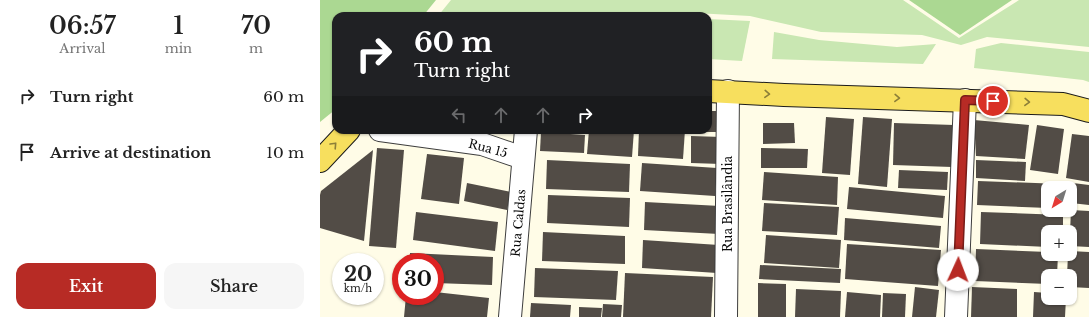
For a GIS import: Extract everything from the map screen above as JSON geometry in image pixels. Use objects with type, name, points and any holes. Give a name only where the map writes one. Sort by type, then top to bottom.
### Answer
[{"type":"main road","points":[[718,91],[784,95],[1063,104],[1089,111]]},
{"type":"main road","points":[[320,161],[345,134]]},
{"type":"street","name":"Rua Brasilândia","points":[[718,91],[726,317]]},
{"type":"street","points":[[956,317],[965,100]]},
{"type":"street","name":"Rua 15","points":[[409,134],[482,144],[523,158]]},
{"type":"street","name":"Rua Caldas","points":[[510,317],[526,134]]},
{"type":"green space","points":[[320,0],[436,0],[426,12],[332,12],[332,112],[320,122]]},
{"type":"green space","points":[[451,0],[903,0],[959,38],[1019,0],[1089,0],[1089,47],[987,37],[961,45],[922,35],[821,32],[750,16],[712,14],[712,12],[441,12]]},
{"type":"green space","points":[[909,0],[1012,0],[960,35]]},
{"type":"green space","points":[[712,19],[750,21],[742,61],[712,59]]},
{"type":"green space","points":[[774,32],[819,40],[897,47],[936,44],[923,64],[772,59]]},
{"type":"green space","points":[[1001,43],[1089,52],[1089,82],[1083,80],[974,68],[976,49]]},
{"type":"building","points":[[712,111],[721,111],[721,132],[712,132]]},
{"type":"building","points":[[826,117],[854,119],[850,175],[822,173]]},
{"type":"building","points":[[863,117],[892,119],[887,187],[858,184]]},
{"type":"building","points":[[974,120],[1029,125],[1025,159],[976,156]]},
{"type":"building","points":[[763,123],[794,123],[795,143],[763,144]]},
{"type":"building","points":[[894,123],[954,125],[952,167],[893,165]]},
{"type":"building","points":[[1037,125],[1064,129],[1058,174],[1030,170]]},
{"type":"building","points":[[541,134],[585,135],[584,153],[540,151]]},
{"type":"building","points":[[589,134],[634,134],[632,157],[587,154]]},
{"type":"building","points":[[639,134],[685,134],[683,159],[638,156]]},
{"type":"building","points":[[1072,134],[1089,136],[1089,182],[1066,178]]},
{"type":"building","points":[[691,136],[722,137],[721,164],[691,163]]},
{"type":"building","points":[[377,148],[404,150],[396,248],[369,246]]},
{"type":"building","points":[[761,148],[808,149],[807,168],[761,168]]},
{"type":"building","points":[[373,150],[364,241],[320,228],[321,191]]},
{"type":"building","points":[[427,154],[464,158],[459,204],[421,199]]},
{"type":"building","points":[[547,160],[630,164],[629,192],[546,189]]},
{"type":"building","points":[[976,160],[1026,162],[1025,181],[976,178]]},
{"type":"building","points":[[642,163],[717,168],[715,196],[640,191]]},
{"type":"building","points":[[899,170],[948,172],[947,190],[898,188]]},
{"type":"building","points":[[764,172],[838,177],[837,205],[762,200]]},
{"type":"building","points":[[978,181],[1041,183],[1041,208],[977,205]]},
{"type":"building","points":[[467,183],[511,192],[507,210],[464,201]]},
{"type":"building","points":[[1077,184],[1089,185],[1089,205],[1077,204]]},
{"type":"building","points":[[849,187],[945,196],[943,218],[847,209]]},
{"type":"building","points":[[548,195],[630,198],[629,227],[547,223]]},
{"type":"building","points":[[645,202],[720,206],[719,234],[644,230]]},
{"type":"building","points":[[764,203],[839,207],[837,235],[762,231]]},
{"type":"building","points":[[1077,210],[1089,211],[1089,247],[1077,246],[1077,225],[1070,225],[1071,217],[1077,217]]},
{"type":"building","points":[[416,212],[498,222],[495,251],[413,240]]},
{"type":"building","points":[[981,212],[1041,214],[1041,217],[1063,217],[1063,225],[1041,225],[1041,247],[980,244]]},
{"type":"building","points":[[845,218],[941,226],[939,248],[844,240]]},
{"type":"building","points":[[543,232],[625,236],[625,264],[542,261]]},
{"type":"building","points":[[766,235],[841,240],[839,268],[764,263]]},
{"type":"building","points":[[643,240],[719,245],[717,273],[642,268]]},
{"type":"building","points":[[847,244],[941,250],[938,286],[845,279]]},
{"type":"building","points":[[976,249],[1041,252],[1041,261],[1058,261],[1057,269],[1041,269],[1041,284],[975,281]]},
{"type":"building","points":[[1077,251],[1089,252],[1089,288],[1077,287],[1077,269],[1067,269],[1068,261],[1077,261]]},
{"type":"building","points":[[444,255],[493,257],[492,285],[444,283]]},
{"type":"building","points":[[760,265],[841,269],[840,283],[759,279]]},
{"type":"building","points":[[535,268],[618,271],[616,300],[534,297]]},
{"type":"building","points":[[625,273],[713,277],[711,317],[623,317]]},
{"type":"building","points":[[758,283],[786,284],[786,317],[758,317]]},
{"type":"building","points":[[915,287],[939,290],[936,317],[912,317]]},
{"type":"building","points":[[972,287],[1017,289],[1017,317],[971,317]]},
{"type":"building","points":[[796,289],[841,291],[840,317],[795,317]]},
{"type":"building","points":[[847,292],[881,295],[880,317],[845,317]]},
{"type":"building","points":[[1034,292],[1041,292],[1041,305],[1066,305],[1065,317],[1033,317]]},
{"type":"building","points":[[444,293],[489,298],[487,317],[404,317],[405,305],[444,305]]},
{"type":"building","points":[[883,293],[906,294],[905,317],[882,317]]},
{"type":"building","points":[[531,303],[571,305],[570,317],[530,317]]},
{"type":"building","points":[[603,304],[622,305],[621,317],[602,317]]},
{"type":"building","points":[[579,307],[602,308],[601,317],[579,317]]},
{"type":"route","points":[[958,270],[965,100],[993,101]]}]
